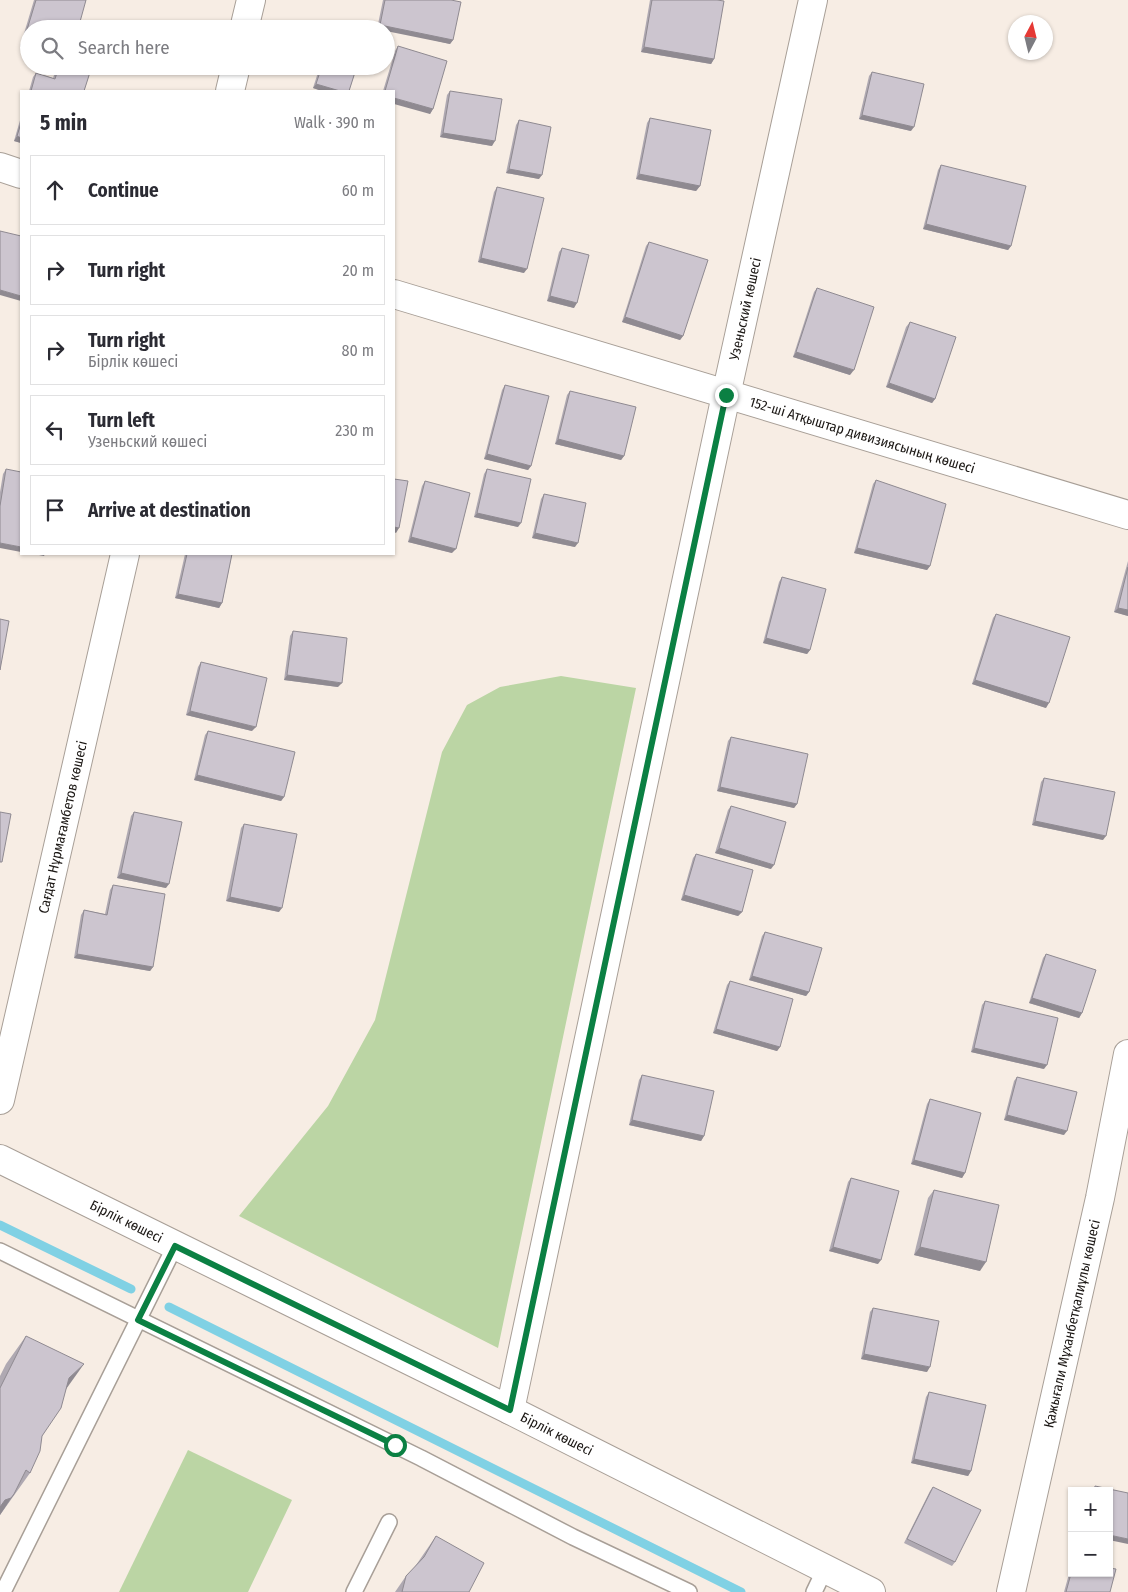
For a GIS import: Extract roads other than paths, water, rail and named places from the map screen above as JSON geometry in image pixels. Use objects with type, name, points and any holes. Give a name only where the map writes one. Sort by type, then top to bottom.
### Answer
[{"type":"street","points":[[246,20],[251,0]]},
{"type":"street","name":"Узеньский көшесі","points":[[510,1410],[726,395],[813,0]]},
{"type":"street","points":[[230,90],[234,75]]},
{"type":"street","points":[[0,167],[20,174]]},
{"type":"street","name":"152-ші Атқыштар дивизиясының көшесі","points":[[395,294],[1128,516]]},
{"type":"street","name":"Сағдат Нұрмағамбетов көшесі","points":[[0,1100],[124,555]]},
{"type":"street","name":"Қажығали Мұханбетқалиұлы көшесі","points":[[1011,1592],[1100,1198],[1128,1054]]},
{"type":"street","name":"Бірлік көшесі","points":[[0,1159],[510,1410],[820,1581],[871,1592]]},
{"type":"lane","points":[[3,1592],[175,1246]]},
{"type":"lane","points":[[0,1251],[412,1454],[573,1537],[689,1592]]},
{"type":"lane","points":[[354,1592],[389,1522]]},
{"type":"waterway","points":[[0,1225],[131,1289]]},
{"type":"waterway","points":[[169,1307],[741,1592]]}]
